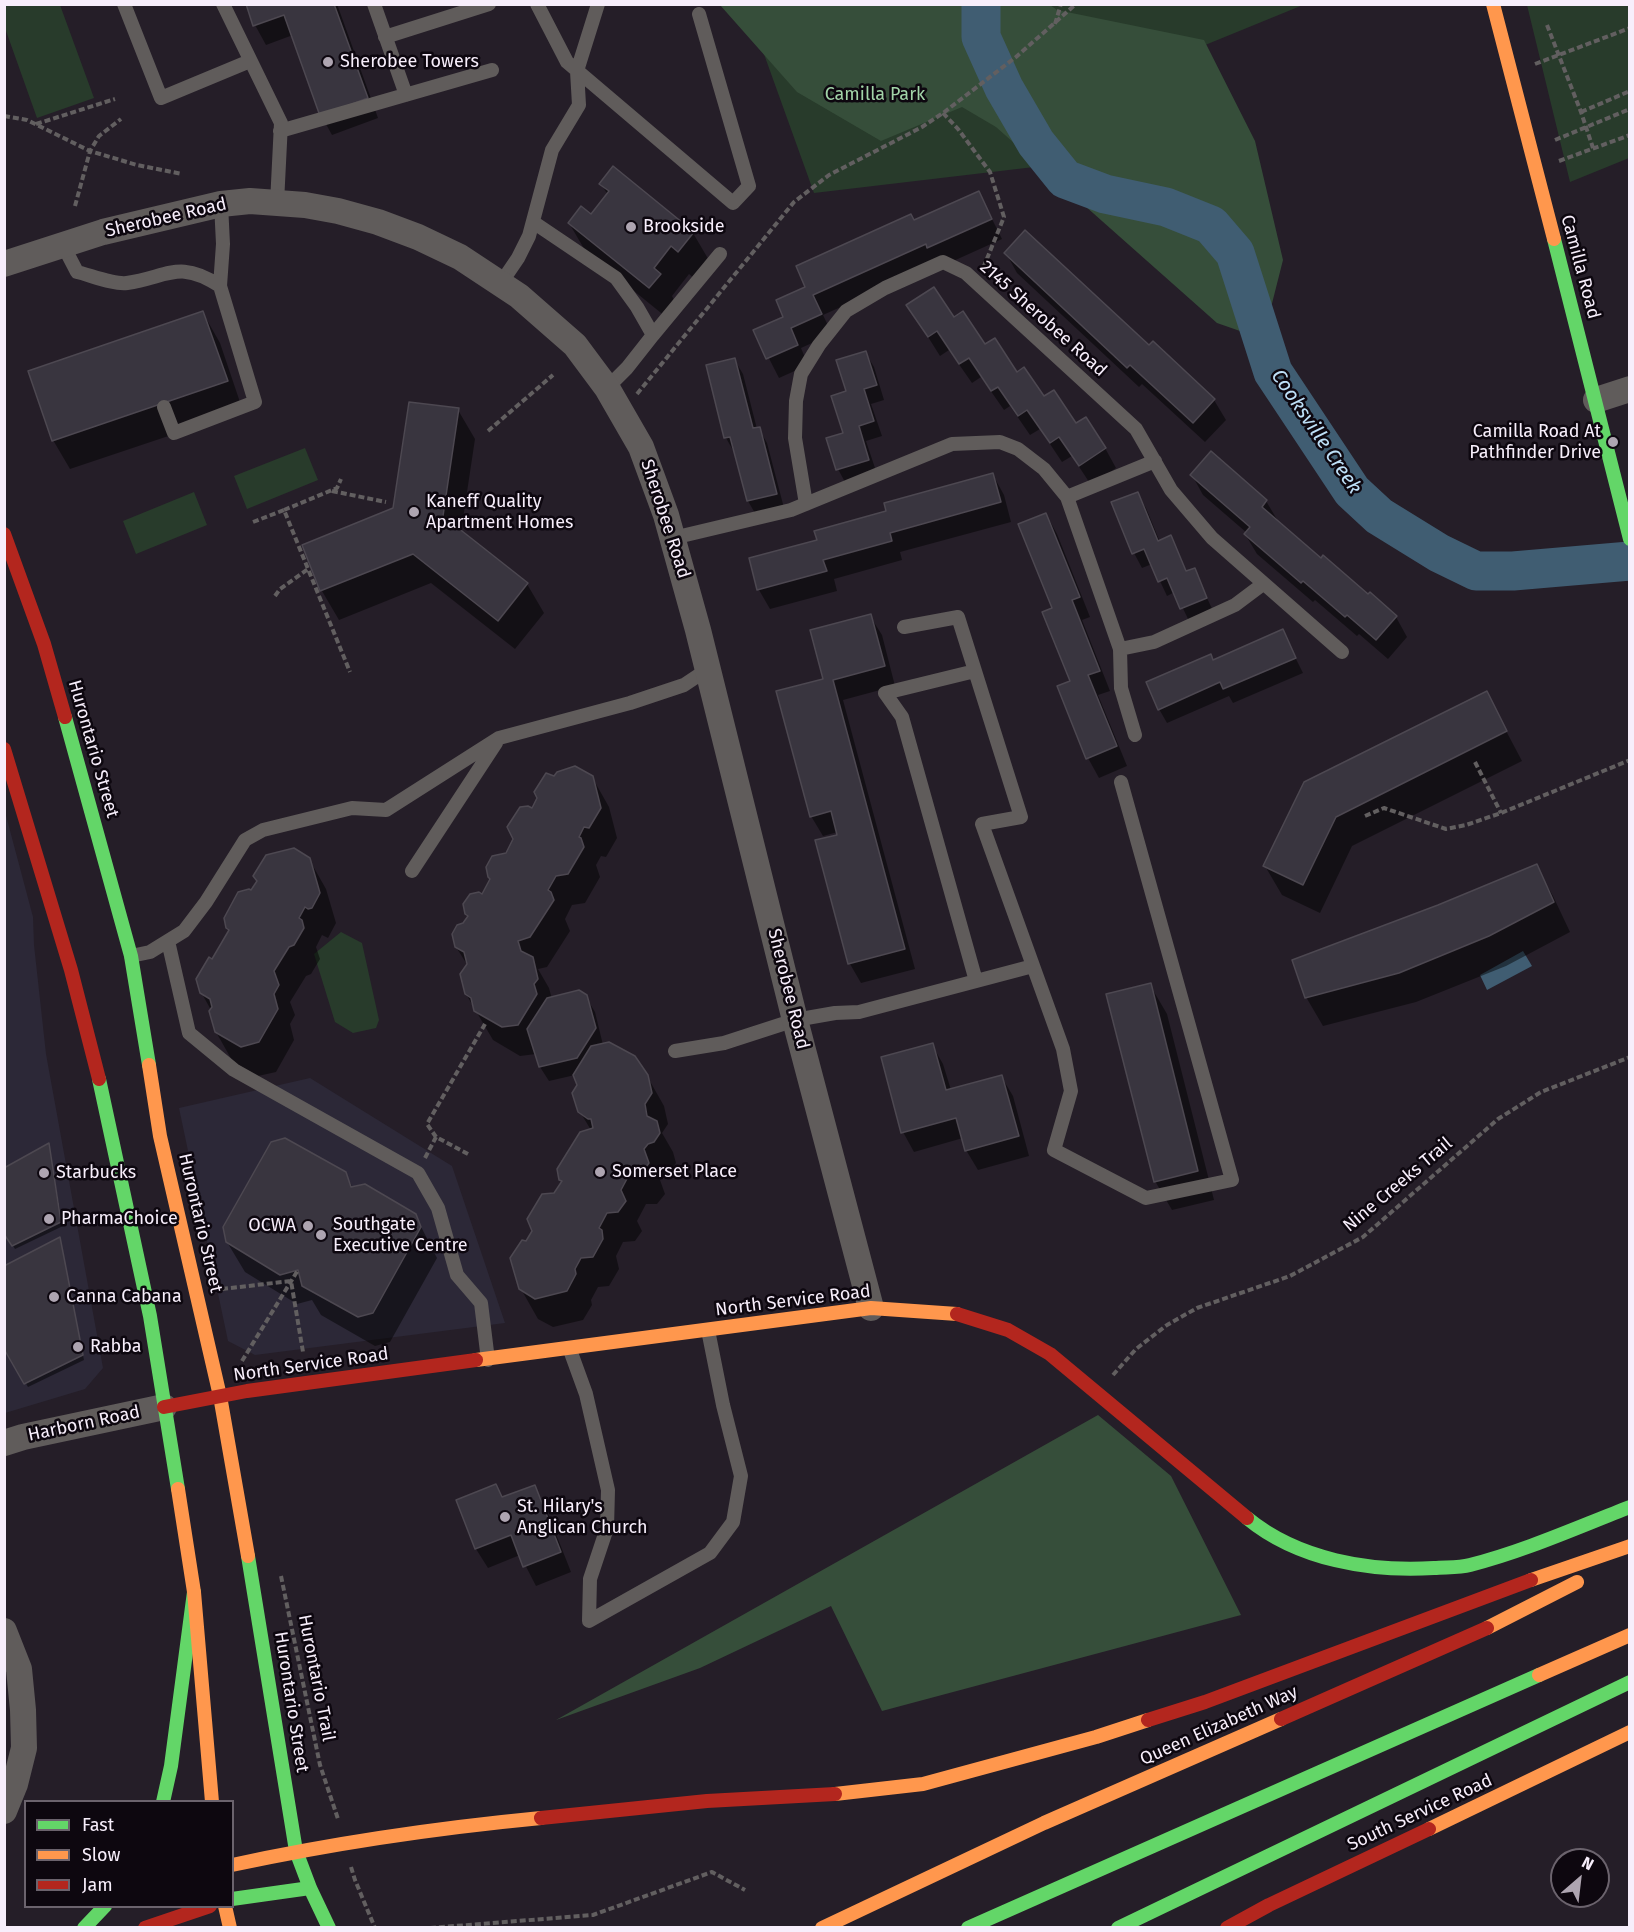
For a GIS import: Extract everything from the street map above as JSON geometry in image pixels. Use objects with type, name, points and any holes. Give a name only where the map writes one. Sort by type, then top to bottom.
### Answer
[{"type":"main road","name":"Camilla Road","points":[[1493,4],[1596,400],[1629,539]]},
{"type":"main road","name":"Hurontario Street","points":[[4,534],[44,644],[131,957],[160,1136],[220,1396],[297,1851],[310,1888],[329,1928]]},
{"type":"main road","points":[[4,749],[71,970],[99,1080],[150,1316],[194,1592],[213,1800]]},
{"type":"main road","name":"North Service Road","points":[[164,1407],[220,1396],[870,1308],[956,1314],[1008,1330],[1050,1354],[1254,1524],[1292,1546],[1332,1560],[1401,1570],[1467,1566],[1530,1546],[1629,1507]]},
{"type":"main road","points":[[234,1865],[297,1851],[449,1827],[707,1801],[819,1796],[923,1784],[1096,1737],[1205,1702],[1507,1588],[1629,1546]]},
{"type":"main road","name":"Queen Elizabeth Way","points":[[822,1928],[1044,1823],[1486,1628],[1629,1556]]},
{"type":"main road","points":[[163,1800],[171,1766],[194,1592]]},
{"type":"main road","points":[[968,1928],[1629,1635]]},
{"type":"main road","points":[[1118,1928],[1629,1682]]},
{"type":"main road","name":"South Service Road","points":[[1227,1928],[1269,1905],[1471,1810],[1629,1732]]},
{"type":"main road","points":[[234,1899],[310,1888]]},
{"type":"main road","points":[[84,1928],[103,1908]]},
{"type":"main road","points":[[145,1928],[204,1908]]},
{"type":"main road","points":[[225,1908],[230,1928]]},
{"type":"street","name":"Sherobee Road","points":[[4,264],[103,232],[221,204],[249,201],[338,211],[378,222],[418,237],[460,257],[501,283],[575,345],[622,412],[641,447],[659,490],[708,669],[795,1020],[870,1308]]},
{"type":"street","points":[[1596,400],[1629,389]]},
{"type":"street","name":"Harborn Road","points":[[4,1443],[164,1407]]},
{"type":"street","points":[[4,1631],[19,1669],[24,1748],[15,1784],[4,1811]]},
{"type":"lane","points":[[124,4],[161,98],[250,61]]},
{"type":"lane","points":[[223,4],[281,123],[277,203]]},
{"type":"lane","points":[[374,4],[406,95]]},
{"type":"lane","points":[[385,38],[489,4]]},
{"type":"lane","points":[[537,4],[567,62],[733,203],[749,186],[699,14]]},
{"type":"lane","points":[[501,283],[518,258],[529,236],[552,150],[579,105],[577,71],[598,4]]},
{"type":"lane","points":[[280,131],[492,70]]},
{"type":"lane","points":[[164,407],[174,434],[255,402],[220,286],[223,244],[221,204]]},
{"type":"lane","points":[[533,222],[616,278],[638,306],[653,335]]},
{"type":"lane","points":[[63,245],[77,272],[124,284],[177,270],[206,276],[220,286]]},
{"type":"lane","points":[[607,388],[627,368],[720,254]]},
{"type":"lane","name":"2145 Sherobee Road","points":[[806,504],[795,438],[796,401],[801,374],[819,345],[846,311],[885,288],[943,262],[966,273],[1136,429],[1171,490],[1212,538],[1342,652]]},
{"type":"lane","points":[[673,538],[765,517],[806,504],[952,444],[1000,442],[1018,449],[1044,469],[1067,497],[1120,649],[1121,688],[1135,735]]},
{"type":"lane","points":[[1067,497],[1155,461]]},
{"type":"lane","points":[[1120,649],[1154,642],[1235,604],[1263,584]]},
{"type":"lane","points":[[904,627],[958,617],[1021,817],[982,824],[1063,1049],[1071,1091],[1054,1150],[1146,1198],[1232,1180],[1121,782]]},
{"type":"lane","points":[[131,957],[150,952],[184,931],[206,902],[244,840],[263,830],[352,808],[386,810],[499,738],[630,703],[684,685],[708,669]]},
{"type":"lane","points":[[975,671],[885,693],[902,717],[976,981]]},
{"type":"lane","points":[[412,871],[499,738]]},
{"type":"lane","points":[[168,941],[189,1033],[234,1070],[418,1173],[438,1208],[457,1275],[481,1303],[488,1360]]},
{"type":"lane","points":[[675,1051],[724,1043],[795,1020],[835,1013],[859,1012],[1033,966]]},
{"type":"lane","points":[[570,1350],[586,1394],[608,1490],[607,1528],[590,1579],[589,1621],[710,1553],[733,1522],[741,1476],[723,1406],[708,1330]]},
{"type":"path","points":[[1055,24],[1061,4]]},
{"type":"path","points":[[622,412],[794,202],[829,175],[922,127],[943,113],[1016,57],[1076,4]]},
{"type":"path","points":[[1546,25],[1593,148]]},
{"type":"path","points":[[1511,73],[1629,28]]},
{"type":"path","points":[[1581,112],[1629,91]]},
{"type":"path","points":[[36,124],[115,99]]},
{"type":"path","points":[[1531,151],[1629,109]]},
{"type":"path","points":[[943,113],[990,172],[1004,217],[976,283]]},
{"type":"path","points":[[4,116],[27,120],[90,152],[182,174]]},
{"type":"path","points":[[75,206],[90,152],[99,136],[121,119]]},
{"type":"path","points":[[1536,169],[1629,135]]},
{"type":"path","points":[[488,431],[553,375]]},
{"type":"path","points":[[253,522],[332,491],[337,488],[341,479]]},
{"type":"path","points":[[332,491],[386,502]]},
{"type":"path","points":[[284,510],[350,672]]},
{"type":"path","points":[[275,596],[280,589],[308,569]]},
{"type":"path","points":[[1365,816],[1384,808],[1446,829],[1466,825],[1501,813],[1629,760]]},
{"type":"path","points":[[1475,762],[1501,813]]},
{"type":"path","points":[[468,1154],[435,1137],[428,1124],[484,1024]]},
{"type":"path","name":"Nine Creeks Trail","points":[[1097,1393],[1136,1349],[1167,1325],[1197,1308],[1290,1276],[1363,1237],[1498,1119],[1541,1092],[1629,1057]]},
{"type":"path","points":[[242,1361],[298,1270]]},
{"type":"path","points":[[197,1290],[233,1289],[291,1281]]},
{"type":"path","points":[[291,1281],[303,1352]]},
{"type":"path","name":"Hurontario Trail","points":[[281,1573],[320,1765],[355,1880],[375,1928]]},
{"type":"path","points":[[430,1928],[592,1915],[712,1872],[745,1890]]},
{"type":"shaded area","points":[[4,808],[33,917],[46,1054],[103,1368],[85,1389],[5,1413]]},
{"type":"shaded area","points":[[310,1078],[452,1166],[505,1323],[255,1355],[228,1341],[179,1108]]},
{"type":"green space","points":[[5,5],[60,5],[94,98],[37,118],[5,28]]},
{"type":"green space","name":"Camilla Park","points":[[720,5],[1050,5],[1057,10],[1204,40],[1255,141],[1283,260],[1263,339],[1217,323],[996,127],[962,107],[881,141],[797,92]]},
{"type":"green space","name":"Camilla Park","points":[[727,5],[1303,5],[1166,61],[1195,148],[814,193],[751,18]]},
{"type":"green space","points":[[1527,5],[1629,5],[1629,158],[1570,182]]},
{"type":"green space","points":[[305,448],[318,480],[247,509],[234,476]]},
{"type":"green space","points":[[194,492],[207,525],[136,554],[123,521]]},
{"type":"green space","points":[[341,932],[362,943],[379,1020],[376,1028],[353,1033],[335,1022],[314,954]]},
{"type":"green space","points":[[1098,1415],[1171,1476],[1241,1615],[882,1711],[831,1606],[700,1668],[556,1720]]},
{"type":"water","points":[[1523,951],[1532,966],[1487,990],[1480,975]]},
{"type":"building","name":"Sherobee Towers","points":[[246,4],[334,4],[368,98],[320,116],[284,15],[253,26]]},
{"type":"building","name":"Brookside","points":[[613,166],[694,232],[678,252],[671,246],[654,268],[661,274],[649,288],[568,223],[581,206],[591,214],[609,191],[599,184]]},
{"type":"building","points":[[979,191],[992,219],[927,248],[926,244],[813,295],[822,314],[791,328],[798,345],[766,359],[753,330],[783,317],[776,300],[805,287],[796,266],[911,214],[914,220]]},
{"type":"building","points":[[1025,230],[1149,345],[1153,341],[1215,399],[1193,423],[1130,365],[1127,368],[1004,253]]},
{"type":"building","points":[[934,287],[954,317],[963,311],[985,344],[995,338],[1017,372],[1024,367],[1044,396],[1054,390],[1076,423],[1086,417],[1106,448],[1079,466],[1059,437],[1050,443],[1027,410],[1018,416],[998,387],[991,391],[969,358],[959,364],[937,331],[928,337],[906,305]]},
{"type":"building","points":[[203,311],[228,381],[52,441],[28,371]]},
{"type":"building","points":[[866,351],[877,385],[864,389],[874,421],[859,426],[869,460],[836,470],[826,438],[843,433],[831,396],[846,391],[836,360]]},
{"type":"building","points":[[735,358],[753,428],[760,427],[777,494],[747,501],[730,437],[724,438],[706,365]]},
{"type":"building","name":"Kaneff Quality Apartment Homes","points":[[409,402],[459,408],[443,516],[528,583],[498,621],[413,554],[320,591],[302,545],[393,508]]},
{"type":"building","points":[[1211,451],[1267,500],[1262,507],[1321,558],[1323,555],[1397,616],[1376,640],[1303,581],[1301,583],[1244,534],[1250,527],[1190,475]]},
{"type":"building","points":[[993,473],[1001,502],[890,533],[892,541],[823,560],[827,571],[757,590],[749,558],[817,540],[814,531],[886,511],[884,503]]},
{"type":"building","points":[[1138,492],[1158,541],[1171,535],[1186,571],[1195,568],[1207,598],[1180,609],[1167,578],[1158,582],[1144,549],[1132,554],[1111,502]]},
{"type":"building","points":[[1046,513],[1080,597],[1072,600],[1100,671],[1088,675],[1117,746],[1086,759],[1057,686],[1070,681],[1042,612],[1052,608],[1018,524]]},
{"type":"building","points":[[871,614],[885,666],[833,680],[905,949],[848,964],[815,840],[837,835],[831,811],[810,817],[776,691],[823,679],[810,630]]},
{"type":"building","points":[[1283,629],[1296,658],[1223,689],[1220,682],[1158,710],[1146,682],[1211,654],[1213,660]]},
{"type":"building","points":[[1487,691],[1507,731],[1336,817],[1303,885],[1263,866],[1304,782]]},
{"type":"building","points":[[575,766],[593,776],[601,808],[589,828],[584,827],[579,837],[584,847],[568,874],[556,876],[548,890],[554,900],[530,937],[518,941],[521,951],[533,957],[538,979],[534,984],[537,994],[518,1025],[502,1027],[474,1011],[471,998],[465,994],[460,974],[467,964],[464,952],[455,947],[452,934],[457,925],[463,923],[468,916],[465,914],[463,904],[470,894],[479,892],[482,894],[490,879],[486,867],[492,856],[506,853],[513,839],[507,827],[520,807],[532,808],[537,798],[534,792],[546,773],[554,776],[557,772]]},
{"type":"building","points":[[294,848],[310,858],[320,893],[312,908],[305,907],[299,918],[304,928],[274,971],[279,985],[274,994],[278,1009],[259,1042],[241,1047],[215,1032],[209,1011],[212,1007],[210,999],[200,993],[196,979],[209,957],[212,959],[229,930],[226,928],[224,918],[238,892],[251,890],[257,881],[253,876],[266,855]]},
{"type":"building","points":[[1537,864],[1554,902],[1489,936],[1399,973],[1305,998],[1292,960],[1438,905]]},
{"type":"building","points":[[1151,983],[1198,1171],[1154,1182],[1106,994]]},
{"type":"building","points":[[579,990],[587,995],[596,1028],[577,1058],[539,1067],[527,1029],[547,998]]},
{"type":"building","name":"Somerset Place","points":[[609,1042],[635,1056],[648,1075],[652,1093],[645,1104],[647,1116],[657,1121],[660,1133],[654,1142],[648,1144],[644,1149],[649,1163],[640,1175],[629,1175],[621,1190],[626,1201],[618,1212],[607,1213],[599,1228],[602,1230],[603,1239],[593,1257],[581,1258],[567,1291],[535,1299],[519,1289],[510,1258],[522,1240],[526,1241],[532,1231],[527,1219],[542,1194],[554,1193],[562,1181],[559,1180],[557,1169],[580,1132],[593,1128],[591,1119],[578,1112],[572,1093],[577,1085],[573,1075],[591,1046]]},
{"type":"building","points":[[933,1043],[946,1090],[1002,1075],[1019,1136],[965,1151],[956,1118],[901,1133],[881,1057]]},
{"type":"building","name":"Southgate Executive Centre","points":[[285,1138],[346,1172],[351,1187],[365,1184],[416,1214],[421,1227],[373,1313],[358,1317],[302,1286],[298,1270],[280,1275],[226,1242],[223,1227],[271,1142]]},
{"type":"building","points":[[49,1143],[61,1222],[12,1246],[4,1234],[4,1168]]},
{"type":"building","points":[[60,1237],[83,1355],[24,1384],[4,1349],[4,1266]]},
{"type":"building","name":"St. Hilary's Anglican Church","points":[[496,1484],[502,1497],[535,1485],[561,1552],[523,1567],[511,1535],[475,1549],[456,1500]]},
{"type":"waterway","name":"Cooksville Creek","points":[[981,4],[981,37],[1004,88],[1036,143],[1065,179],[1105,194],[1166,207],[1211,225],[1235,253],[1273,372],[1352,491],[1379,516],[1439,553],[1476,571],[1513,571],[1630,561]]},
{"type":"traffic: fast","points":[[1554,239],[1630,539]]},
{"type":"traffic: fast","points":[[65,717],[131,956],[149,1065]]},
{"type":"traffic: fast","points":[[99,1079],[150,1316],[178,1489]]},
{"type":"traffic: fast","points":[[1247,1518],[1289,1544],[1312,1553],[1360,1565],[1410,1569],[1470,1565],[1531,1546],[1630,1507]]},
{"type":"traffic: fast","points":[[248,1556],[296,1851],[329,1928]]},
{"type":"traffic: fast","points":[[163,1800],[171,1766],[194,1592]]},
{"type":"traffic: fast","points":[[968,1928],[1539,1675]]},
{"type":"traffic: fast","points":[[1118,1928],[1630,1682]]},
{"type":"traffic: fast","points":[[234,1899],[310,1888]]},
{"type":"traffic: fast","points":[[84,1928],[103,1908]]},
{"type":"traffic: slow","points":[[1493,4],[1554,239]]},
{"type":"traffic: slow","points":[[149,1065],[160,1136],[220,1396],[248,1556]]},
{"type":"traffic: slow","points":[[476,1360],[871,1308],[957,1314]]},
{"type":"traffic: slow","points":[[178,1489],[194,1592],[212,1800]]},
{"type":"traffic: slow","points":[[1531,1580],[1630,1546]]},
{"type":"traffic: slow","points":[[1487,1628],[1577,1582]]},
{"type":"traffic: slow","points":[[1539,1675],[1630,1635]]},
{"type":"traffic: slow","points":[[822,1928],[1044,1823],[1281,1719]]},
{"type":"traffic: slow","points":[[835,1794],[923,1784],[1096,1737],[1148,1720]]},
{"type":"traffic: slow","points":[[1429,1829],[1630,1732]]},
{"type":"traffic: slow","points":[[234,1865],[386,1837],[541,1818]]},
{"type":"traffic: slow","points":[[225,1908],[230,1928]]},
{"type":"traffic: jam","points":[[4,534],[44,644],[65,717]]},
{"type":"traffic: jam","points":[[4,749],[71,970],[99,1079]]},
{"type":"traffic: jam","points":[[957,1314],[1008,1330],[1050,1354],[1247,1518]]},
{"type":"traffic: jam","points":[[164,1407],[247,1391],[476,1360]]},
{"type":"traffic: jam","points":[[1148,1720],[1205,1702],[1531,1580]]},
{"type":"traffic: jam","points":[[1281,1719],[1487,1628]]},
{"type":"traffic: jam","points":[[541,1818],[707,1801],[835,1794]]},
{"type":"traffic: jam","points":[[1227,1928],[1269,1905],[1429,1829]]},
{"type":"traffic: jam","points":[[145,1928],[204,1908]]},
{"type":"place","name":"Sherobee Towers","points":[[328,62]]},
{"type":"place","name":"Brookside","points":[[631,227]]},
{"type":"place","name":"Camilla Road At Pathfinder Drive","points":[[1613,442]]},
{"type":"place","name":"Kaneff Quality Apartment Homes","points":[[414,512]]},
{"type":"place","name":"Somerset Place","points":[[600,1172]]},
{"type":"place","name":"Starbucks","points":[[44,1173]]},
{"type":"place","name":"PharmaChoice","points":[[49,1219]]},
{"type":"place","name":"OCWA","points":[[308,1226]]},
{"type":"place","name":"Southgate Executive Centre","points":[[321,1235]]},
{"type":"place","name":"Canna Cabana","points":[[54,1297]]},
{"type":"place","name":"Rabba","points":[[78,1347]]},
{"type":"place","name":"St. Hilary's Anglican Church","points":[[505,1517]]}]
